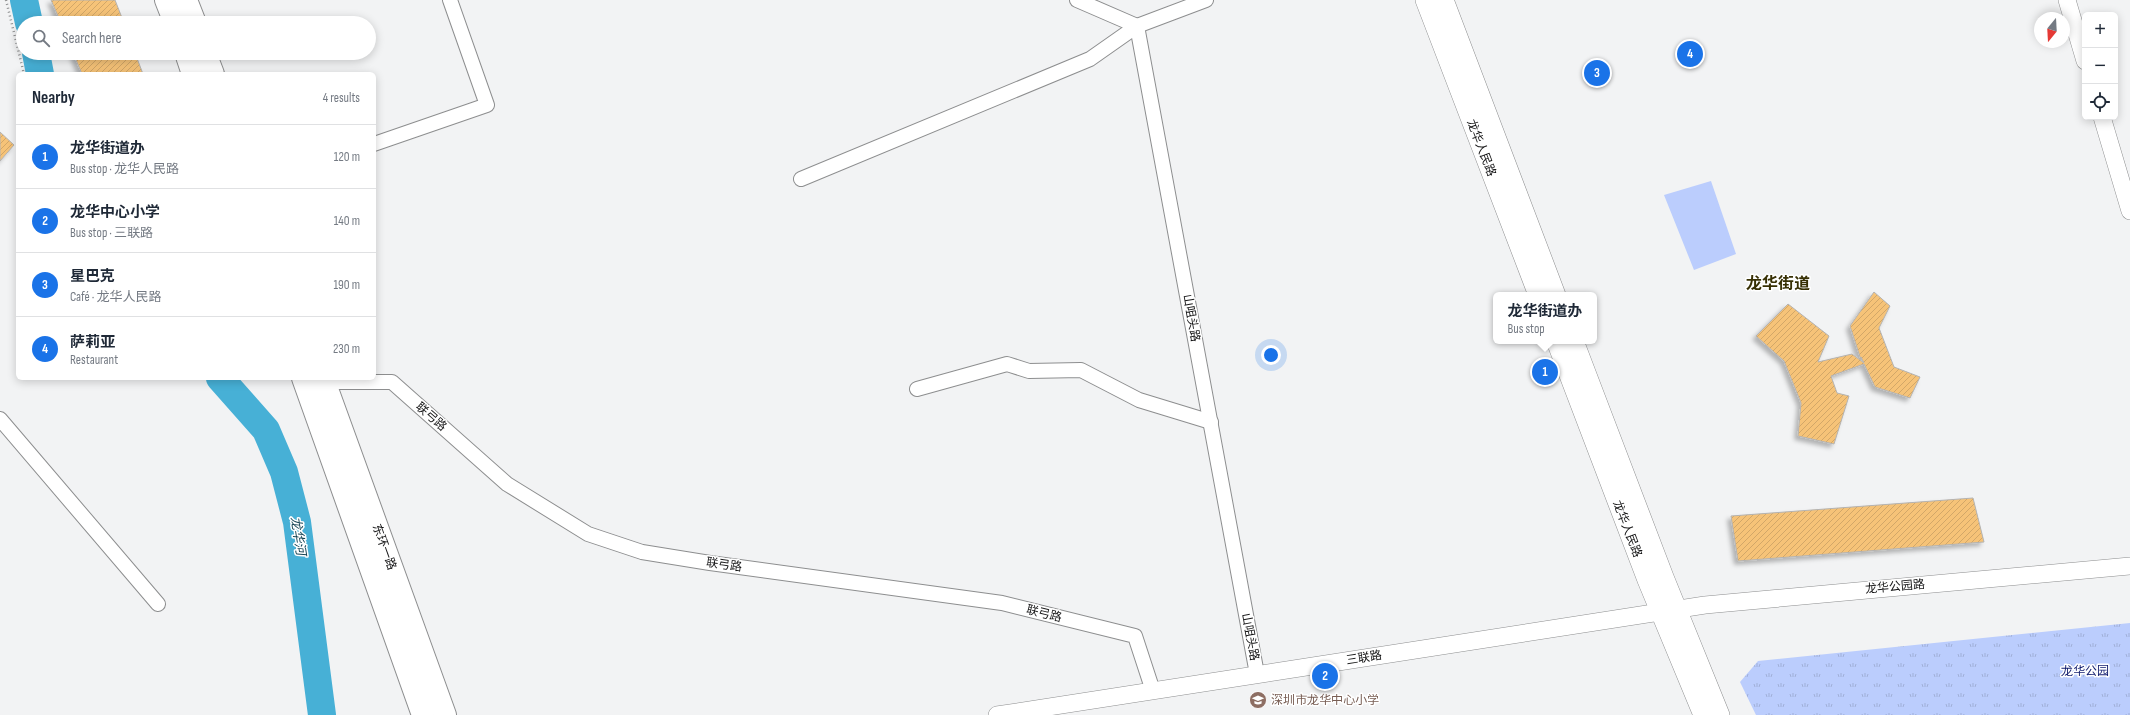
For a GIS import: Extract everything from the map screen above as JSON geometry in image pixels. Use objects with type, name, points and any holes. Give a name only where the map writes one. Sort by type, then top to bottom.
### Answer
[{"type":"main road","points":[[166,0],[172,16]]},
{"type":"main road","points":[[186,0],[192,16]]},
{"type":"main road","name":"龙华人民路","points":[[1425,0],[1537,292]]},
{"type":"main road","name":"龙华人民路","points":[[1444,0],[1555,292]]},
{"type":"main road","points":[[188,60],[192,72]]},
{"type":"main road","points":[[208,60],[212,72]]},
{"type":"main road","name":"龙华人民路","points":[[1557,344],[1668,610],[1720,715]]},
{"type":"main road","name":"龙华人民路","points":[[1575,344],[1668,610],[1702,715]]},
{"type":"main road","name":"东环一路","points":[[314,380],[423,715]]},
{"type":"main road","name":"东环一路","points":[[314,380],[445,715]]},
{"type":"street","points":[[376,143],[487,105],[450,0]]},
{"type":"street","points":[[1070,0],[1082,2],[1137,26]]},
{"type":"street","points":[[801,179],[1090,59],[1137,26],[1185,4],[1206,0]]},
{"type":"street","points":[[2067,0],[2082,51]]},
{"type":"street","name":"山咀头路","points":[[1137,26],[1257,674]]},
{"type":"street","points":[[2103,120],[2130,211]]},
{"type":"street","points":[[917,388],[1007,364],[1029,371],[1081,370],[1139,400],[1211,422]]},
{"type":"street","name":"联弓路","points":[[314,380],[392,382],[507,484],[588,534],[642,552],[1002,604],[1135,636],[1153,691]]},
{"type":"street","points":[[0,419],[158,604]]},
{"type":"street","name":"龙华公园路","points":[[1668,610],[1758,600],[2130,566]]},
{"type":"street","name":"三联路","points":[[997,715],[1668,610]]},
{"type":"path","points":[[6,0],[16,41]]},
{"type":"path","points":[[21,60],[24,72]]},
{"type":"green space","points":[[1711,181],[1736,254],[1694,270],[1664,195]]},
{"type":"green space","name":"龙华公园","points":[[2130,623],[2130,715],[1756,715],[1740,682],[1758,661]]},
{"type":"building","points":[[51,0],[115,0],[121,16],[58,16]]},
{"type":"building","points":[[76,60],[138,60],[142,72],[81,72]]},
{"type":"building","points":[[0,132],[14,145],[0,161]]},
{"type":"building","points":[[1874,292],[1890,306],[1879,328],[1894,367],[1920,377],[1910,398],[1875,387],[1864,364],[1831,376],[1837,393],[1849,396],[1834,444],[1798,436],[1801,403],[1784,361],[1756,336],[1788,304],[1829,336],[1818,362],[1852,354],[1864,363],[1861,357],[1861,360],[1850,326]]},
{"type":"building","points":[[1973,498],[1984,542],[1738,561],[1731,516]]},
{"type":"waterway","name":"龙华河","points":[[24,0],[27,16]]},
{"type":"waterway","name":"龙华河","points":[[37,60],[40,72]]},
{"type":"waterway","name":"龙华河","points":[[222,380],[266,430],[284,472],[297,522],[322,715]]},
{"type":"place","name":"萨莉亚","points":[[1690,54]]},
{"type":"place","name":"星巴克","points":[[1597,73]]},
{"type":"place","name":"龙华街道办","points":[[1545,372]]},
{"type":"place","name":"龙华中心小学","points":[[1325,676]]},
{"type":"place","name":"深圳市龙华中心小学","points":[[1258,700]]},
{"type":"district","name":"龙华街道","points":[[1778,284]]}]
